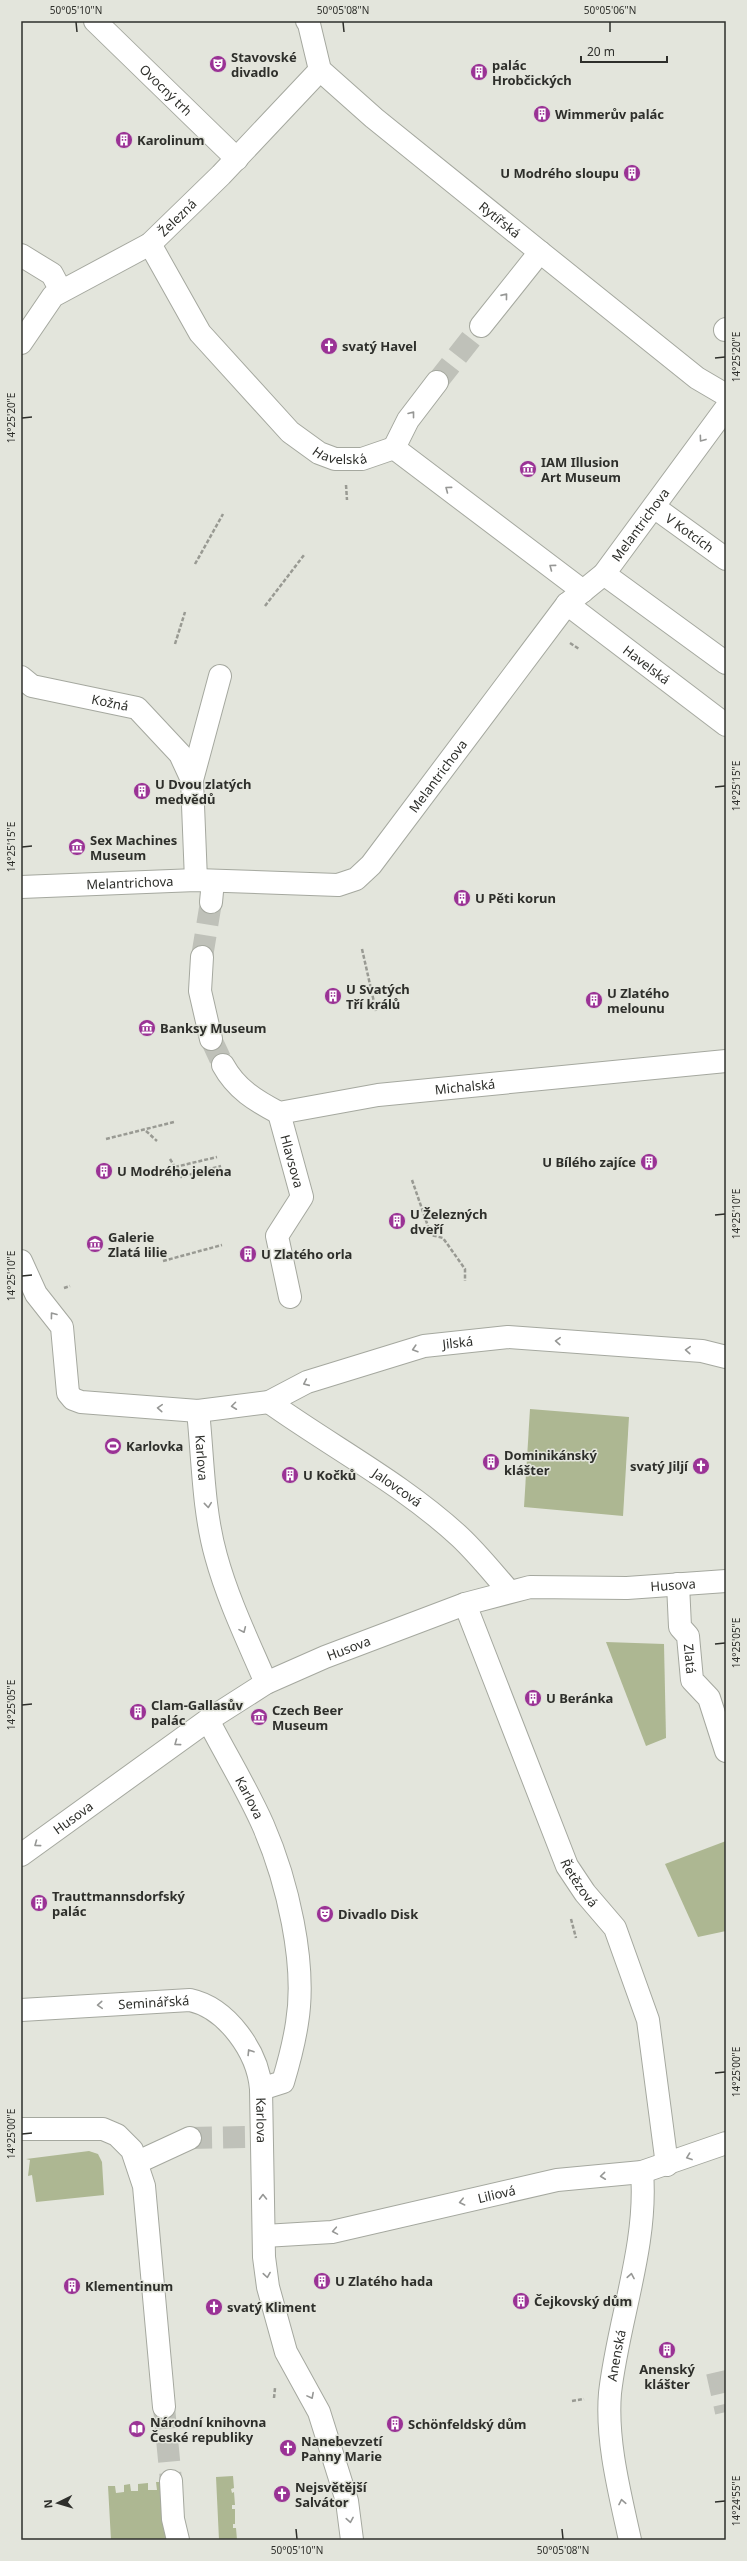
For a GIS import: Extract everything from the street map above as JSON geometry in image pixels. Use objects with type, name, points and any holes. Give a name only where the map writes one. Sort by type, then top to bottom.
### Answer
[{"type":"street","name":"Ovocný trh","points":[[95,21],[237,159]]},
{"type":"street","points":[[307,21],[320,70]]},
{"type":"street","name":"Železná","points":[[21,343],[54,296],[150,244],[237,159],[320,70]]},
{"type":"street","name":"Rytířská","points":[[320,70],[374,118],[697,378],[726,395]]},
{"type":"street","name":"Havelská","points":[[150,244],[200,333],[290,432],[319,453],[334,459],[362,459],[394,448],[575,597],[726,725]]},
{"type":"street","points":[[481,326],[540,252]]},
{"type":"street","points":[[21,255],[52,274],[61,292]]},
{"type":"street","points":[[394,448],[408,420],[437,382]]},
{"type":"street","name":"Melantrichova","points":[[21,887],[204,880],[338,885],[356,879],[371,864],[543,636],[575,597],[604,574],[726,408]]},
{"type":"street","name":"V Kotcích","points":[[654,507],[726,559]]},
{"type":"street","points":[[604,574],[726,663]]},
{"type":"street","name":"Kožná","points":[[192,780],[220,676]]},
{"type":"street","name":"Kožná","points":[[21,678],[32,686],[137,708],[180,754],[192,780],[204,880]]},
{"type":"street","points":[[204,880],[211,902]]},
{"type":"street","points":[[202,957],[200,991],[211,1038]]},
{"type":"street","name":"Michalská","points":[[279,1113],[378,1095],[726,1061]]},
{"type":"street","points":[[223,1065],[230,1077],[247,1094],[279,1113]]},
{"type":"street","name":"Hlavsova","points":[[279,1113],[302,1197],[277,1236],[290,1297]]},
{"type":"street","points":[[21,1261],[29,1296],[62,1327],[66,1385],[68,1393],[73,1399],[81,1402],[198,1411]]},
{"type":"street","name":"Jilská","points":[[198,1411],[269,1402],[307,1382],[424,1346],[508,1337],[702,1351],[726,1357]]},
{"type":"street","name":"Jalovcová","points":[[269,1402],[313,1434],[390,1482],[460,1538],[509,1591]]},
{"type":"street","name":"Karlova","points":[[198,1411],[209,1519],[216,1555],[233,1607],[266,1683]]},
{"type":"street","name":"Husova","points":[[21,1856],[208,1720],[266,1683],[325,1657],[465,1604],[509,1591],[530,1587],[627,1588],[726,1581]]},
{"type":"street","name":"Zlatá","points":[[678,1584],[680,1627],[688,1636],[692,1680],[709,1698],[726,1752]]},
{"type":"street","name":"Řetězová","points":[[465,1604],[568,1866],[585,1893],[615,1928],[648,2020],[667,2165]]},
{"type":"street","name":"Karlova","points":[[208,1720],[263,1825],[287,1892],[297,1950],[298,2021],[283,2082],[261,2089],[255,2137],[264,2236],[264,2257],[268,2287],[286,2352],[319,2412],[347,2501],[352,2540]]},
{"type":"street","name":"Seminářská","points":[[21,2010],[178,2000],[200,2002],[226,2021],[248,2050],[257,2068],[261,2089]]},
{"type":"street","points":[[22,2129],[102,2129],[122,2139],[138,2162],[144,2186],[164,2407]]},
{"type":"street","points":[[138,2162],[190,2138]]},
{"type":"street","name":"Liliová","points":[[264,2236],[332,2232],[557,2180],[642,2172],[667,2165],[726,2143]]},
{"type":"street","name":"Anenská","points":[[630,2540],[616,2471],[610,2394],[639,2232],[642,2172]]},
{"type":"street","points":[[171,2481],[173,2519],[178,2540]]},
{"type":"path","points":[[195,564],[223,514]]},
{"type":"path","points":[[265,606],[304,555]]},
{"type":"path","points":[[175,644],[185,612]]},
{"type":"path","points":[[362,949],[376,1010]]},
{"type":"path","points":[[106,1139],[174,1122]]},
{"type":"path","points":[[145,1130],[157,1141]]},
{"type":"path","points":[[175,1167],[217,1157]]},
{"type":"path","points":[[170,1159],[181,1177],[221,1166]]},
{"type":"path","points":[[412,1180],[431,1235],[443,1238],[465,1269],[466,1281]]},
{"type":"path","points":[[163,1261],[222,1245]]},
{"type":"path","points":[[274,2398],[275,2386]]},
{"type":"green space","points":[[530,1409],[629,1417],[623,1516],[524,1507]]},
{"type":"green space","points":[[606,1642],[664,1644],[666,1738],[646,1746]]},
{"type":"green space","points":[[726,1841],[726,1931],[698,1937],[665,1864]]},
{"type":"green space","points":[[89,2151],[98,2154],[102,2162],[104,2195],[36,2202],[32,2175],[28,2176],[30,2160],[26,2159]]},
{"type":"green space","points":[[233,2476],[234,2488],[231,2489],[232,2493],[234,2492],[235,2505],[232,2505],[232,2509],[235,2509],[235,2524],[233,2524],[233,2528],[236,2528],[237,2540],[219,2540],[216,2477]]},
{"type":"green space","points":[[156,2482],[163,2482],[171,2540],[111,2540],[108,2486],[115,2486],[116,2493],[124,2492],[124,2485],[130,2484],[131,2491],[138,2491],[138,2484],[148,2483],[148,2490],[157,2490]]},
{"type":"tunnel","points":[[437,382],[481,326]]},
{"type":"tunnel","points":[[202,957],[211,902]]},
{"type":"tunnel","points":[[211,1039],[223,1065]]},
{"type":"tunnel","points":[[190,2138],[248,2137]]},
{"type":"tunnel","points":[[717,2372],[726,2412]]},
{"type":"tunnel","points":[[164,2407],[171,2481]]},
{"type":"place","name":"Stavovské divadlo","points":[[218,64]]},
{"type":"place","name":"palác Hrobčických","points":[[479,72]]},
{"type":"place","name":"Wimmerův palác","points":[[542,114]]},
{"type":"place","name":"Karolinum","points":[[124,140]]},
{"type":"place","name":"U Modrého sloupu","points":[[632,173]]},
{"type":"place","name":"svatý Havel","points":[[329,346]]},
{"type":"place","name":"IAM Illusion Art Museum","points":[[528,469]]},
{"type":"place","name":"U Dvou zlatých medvědů","points":[[142,791]]},
{"type":"place","name":"Sex Machines Museum","points":[[77,847]]},
{"type":"place","name":"U Pěti korun","points":[[462,898]]},
{"type":"place","name":"U Svatých Tří králů","points":[[333,996]]},
{"type":"place","name":"U Zlatého melounu","points":[[594,1000]]},
{"type":"place","name":"Banksy Museum","points":[[147,1028]]},
{"type":"place","name":"U Bílého zajíce","points":[[649,1162]]},
{"type":"place","name":"U Modrého jelena","points":[[104,1171]]},
{"type":"place","name":"U Železných dveří","points":[[397,1221]]},
{"type":"place","name":"Galerie Zlatá lilie","points":[[95,1244]]},
{"type":"place","name":"U Zlatého orla","points":[[248,1254]]},
{"type":"place","name":"Karlovka","points":[[113,1446]]},
{"type":"place","name":"Dominikánský klášter","points":[[491,1462]]},
{"type":"place","name":"svatý Jiljí","points":[[701,1466]]},
{"type":"place","name":"U Kočků","points":[[290,1475]]},
{"type":"place","name":"U Beránka","points":[[533,1698]]},
{"type":"place","name":"Clam-Gallasův palác","points":[[138,1712]]},
{"type":"place","name":"Czech Beer Museum","points":[[259,1717]]},
{"type":"place","name":"Trauttmannsdorfský palác","points":[[39,1903]]},
{"type":"place","name":"Divadlo Disk","points":[[325,1914]]},
{"type":"place","name":"U Zlatého hada","points":[[322,2281]]},
{"type":"place","name":"Klementinum","points":[[72,2286]]},
{"type":"place","name":"Čejkovský dům","points":[[521,2301]]},
{"type":"place","name":"svatý Kliment","points":[[214,2307]]},
{"type":"place","name":"Anenský klášter","points":[[667,2350]]},
{"type":"place","name":"Schönfeldský dům","points":[[395,2424]]},
{"type":"place","name":"Národní knihovna České republiky","points":[[137,2429]]},
{"type":"place","name":"Nanebevzetí Panny Marie","points":[[288,2448]]},
{"type":"place","name":"Nejsvětější Salvátor","points":[[282,2494]]}]
